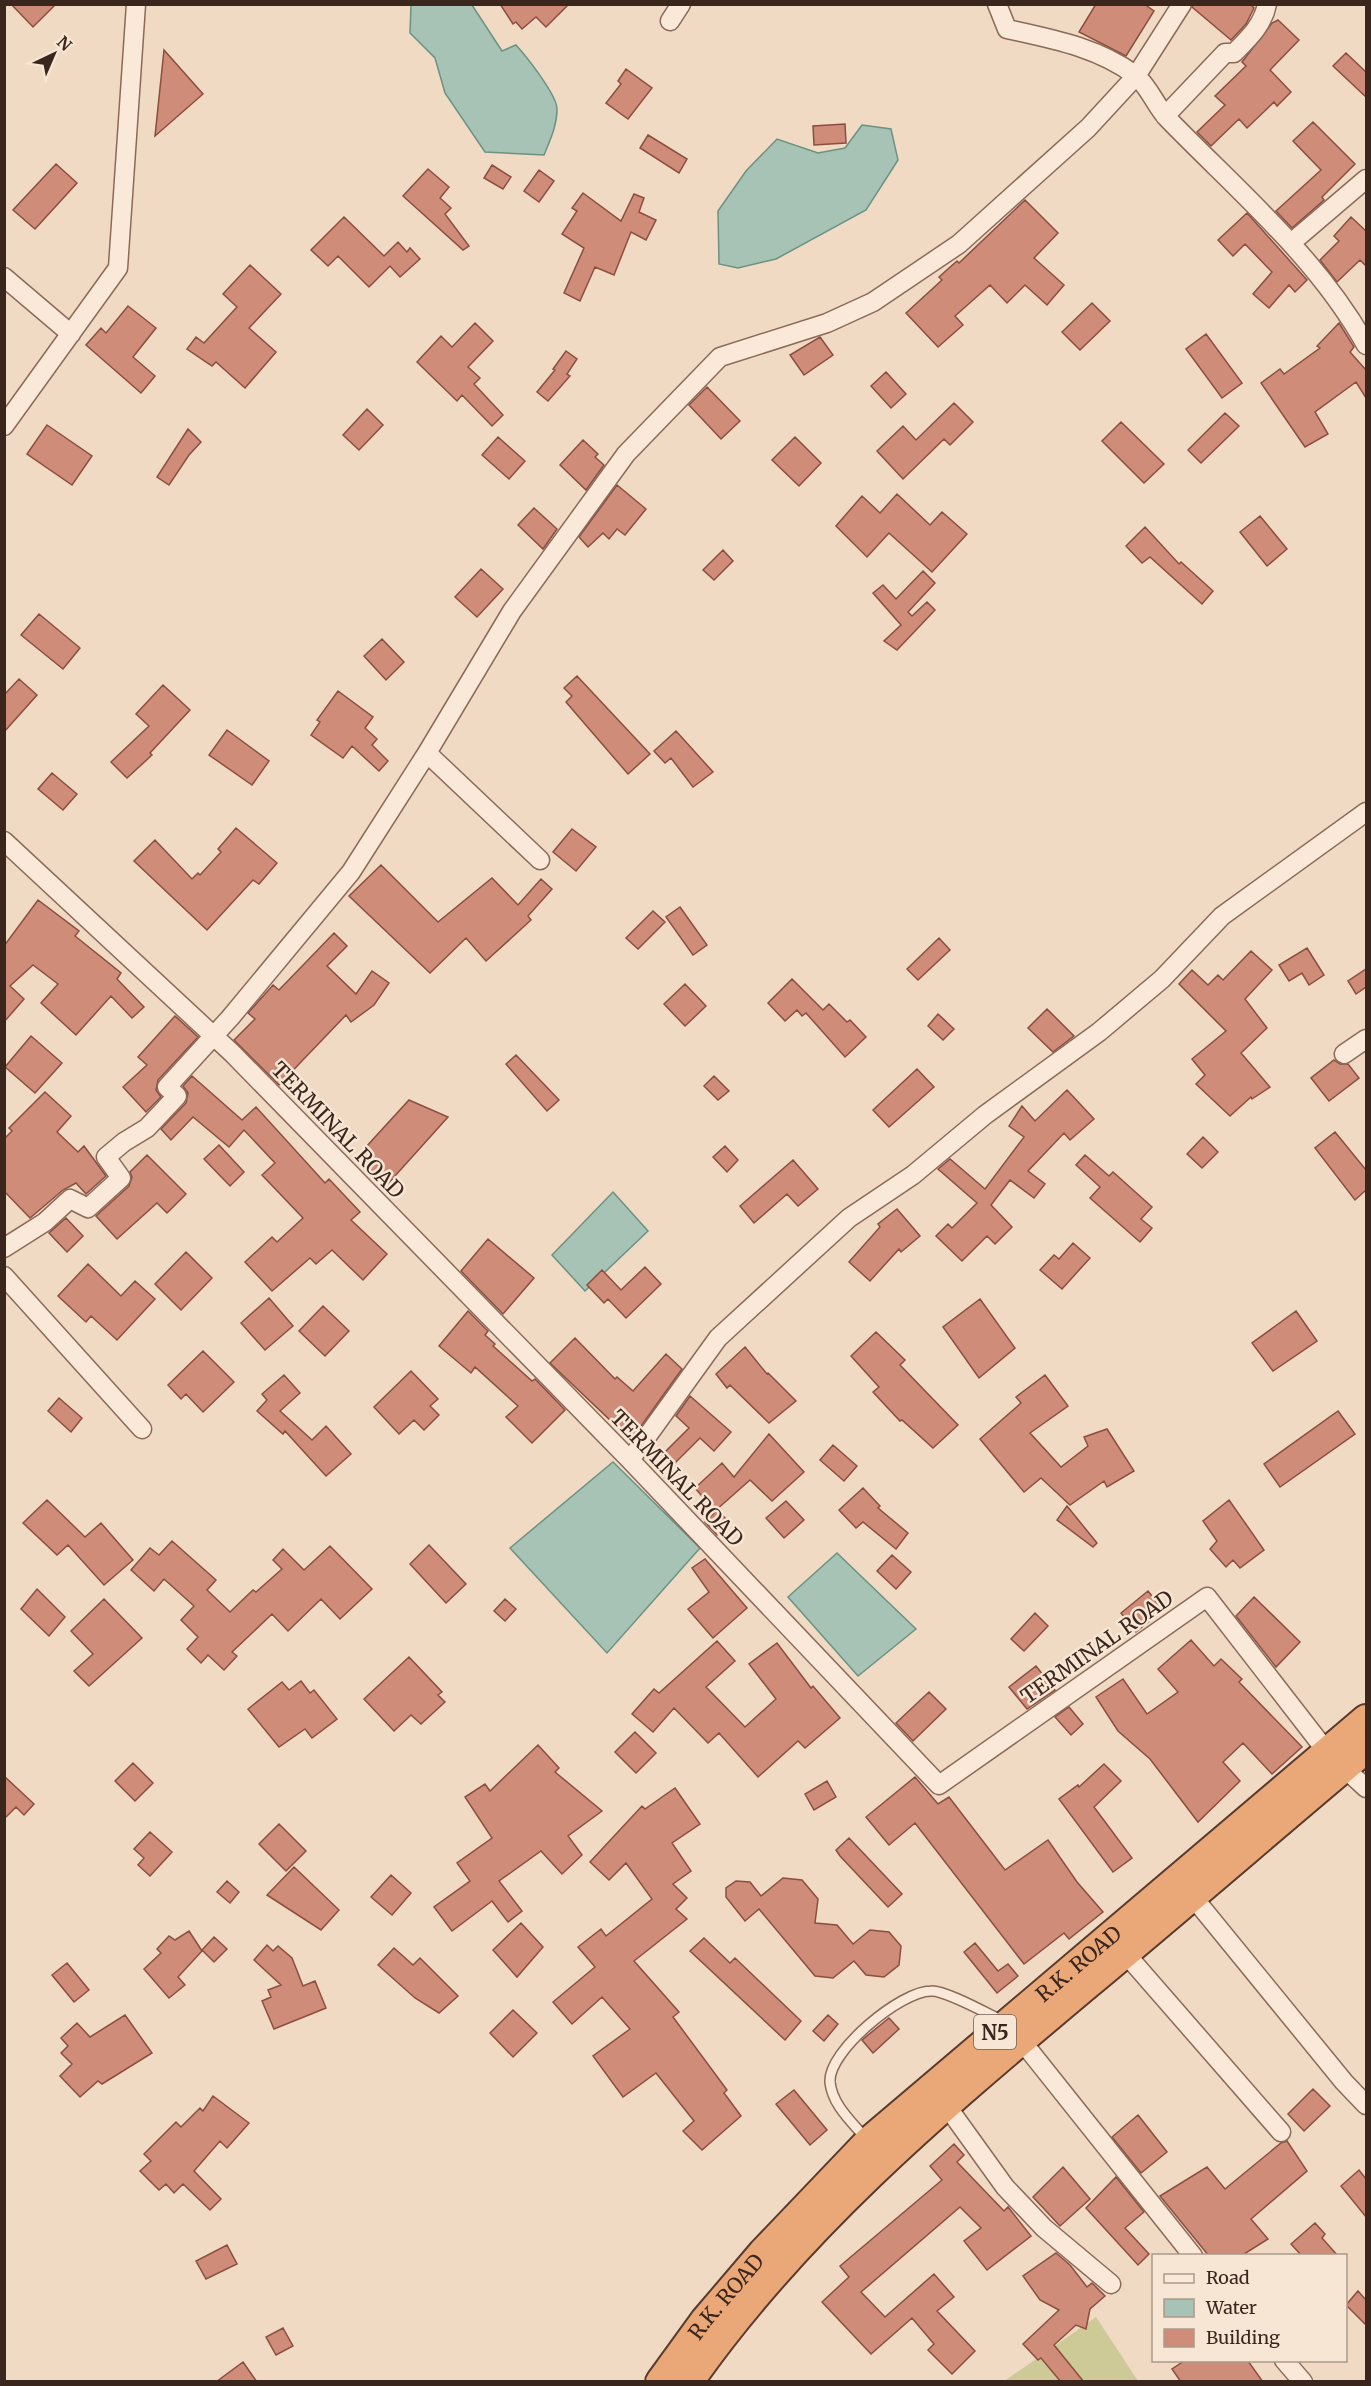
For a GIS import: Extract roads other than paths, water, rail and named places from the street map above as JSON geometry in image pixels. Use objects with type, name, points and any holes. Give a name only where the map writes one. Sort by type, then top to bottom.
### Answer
[{"type":"highway","name":"R.K. ROAD","points":[[660,2382],[705,2320],[763,2252],[869,2141],[1014,2031],[1125,1953],[1193,1897],[1336,1760],[1366,1719]]},
{"type":"highway","name":"R.K. ROAD","points":[[689,2382],[723,2334],[778,2268],[884,2159],[946,2105],[1014,2031],[1336,1760],[1366,1749]]},
{"type":"street","points":[[4,426],[118,268],[136,4]]},
{"type":"street","points":[[670,21],[681,4]]},
{"type":"street","points":[[997,4],[1007,29],[1080,45],[1136,76],[1165,116],[1291,243],[1351,318],[1366,345]]},
{"type":"street","points":[[4,1248],[45,1221],[70,1198],[88,1208],[121,1178],[106,1157],[124,1142],[147,1128],[177,1096],[167,1087],[214,1036],[351,872],[427,753],[512,611],[626,454],[720,357],[827,322],[873,303],[959,244],[1088,128],[1136,76],[1182,4]]},
{"type":"street","points":[[1165,116],[1213,63],[1225,53],[1234,53],[1251,36],[1265,18],[1267,4]]},
{"type":"street","points":[[1291,243],[1366,179]]},
{"type":"street","points":[[4,277],[71,334]]},
{"type":"street","points":[[427,753],[540,860]]},
{"type":"street","points":[[630,1460],[717,1338],[849,1218],[913,1175],[985,1115],[1100,1032],[1162,979],[1222,916],[1366,812]]},
{"type":"street","name":"TERMINAL ROAD","points":[[4,841],[214,1036],[630,1460],[939,1785],[1207,1597],[1336,1760]]},
{"type":"street","points":[[1344,1054],[1366,1039]]},
{"type":"street","points":[[4,1276],[142,1429]]},
{"type":"street","points":[[1336,1760],[1366,1788]]},
{"type":"street","points":[[1193,1897],[1344,2082],[1366,2105]]},
{"type":"street","points":[[1125,1953],[1281,2132]]},
{"type":"street","points":[[1014,2031],[1191,2254]]},
{"type":"street","points":[[946,2105],[1005,2187],[1044,2228],[1111,2284]]},
{"type":"street","points":[[1285,2362],[1302,2382]]},
{"type":"lane","points":[[869,2141],[835,2100],[830,2081],[835,2061],[847,2045],[904,1998],[932,1990],[1014,2031]]},
{"type":"water","points":[[411,5],[472,5],[502,51],[516,45],[540,76],[556,103],[556,121],[544,155],[485,152],[445,93],[435,58],[410,33]]},
{"type":"water","points":[[862,125],[891,129],[898,160],[866,210],[776,259],[738,268],[719,264],[718,211],[746,171],[777,139],[818,153],[845,148]]},
{"type":"water","points":[[613,1192],[648,1231],[585,1291],[552,1255]]},
{"type":"water","points":[[613,1462],[700,1548],[607,1653],[510,1548]]},
{"type":"water","points":[[837,1553],[916,1629],[858,1676],[788,1597]]}]
